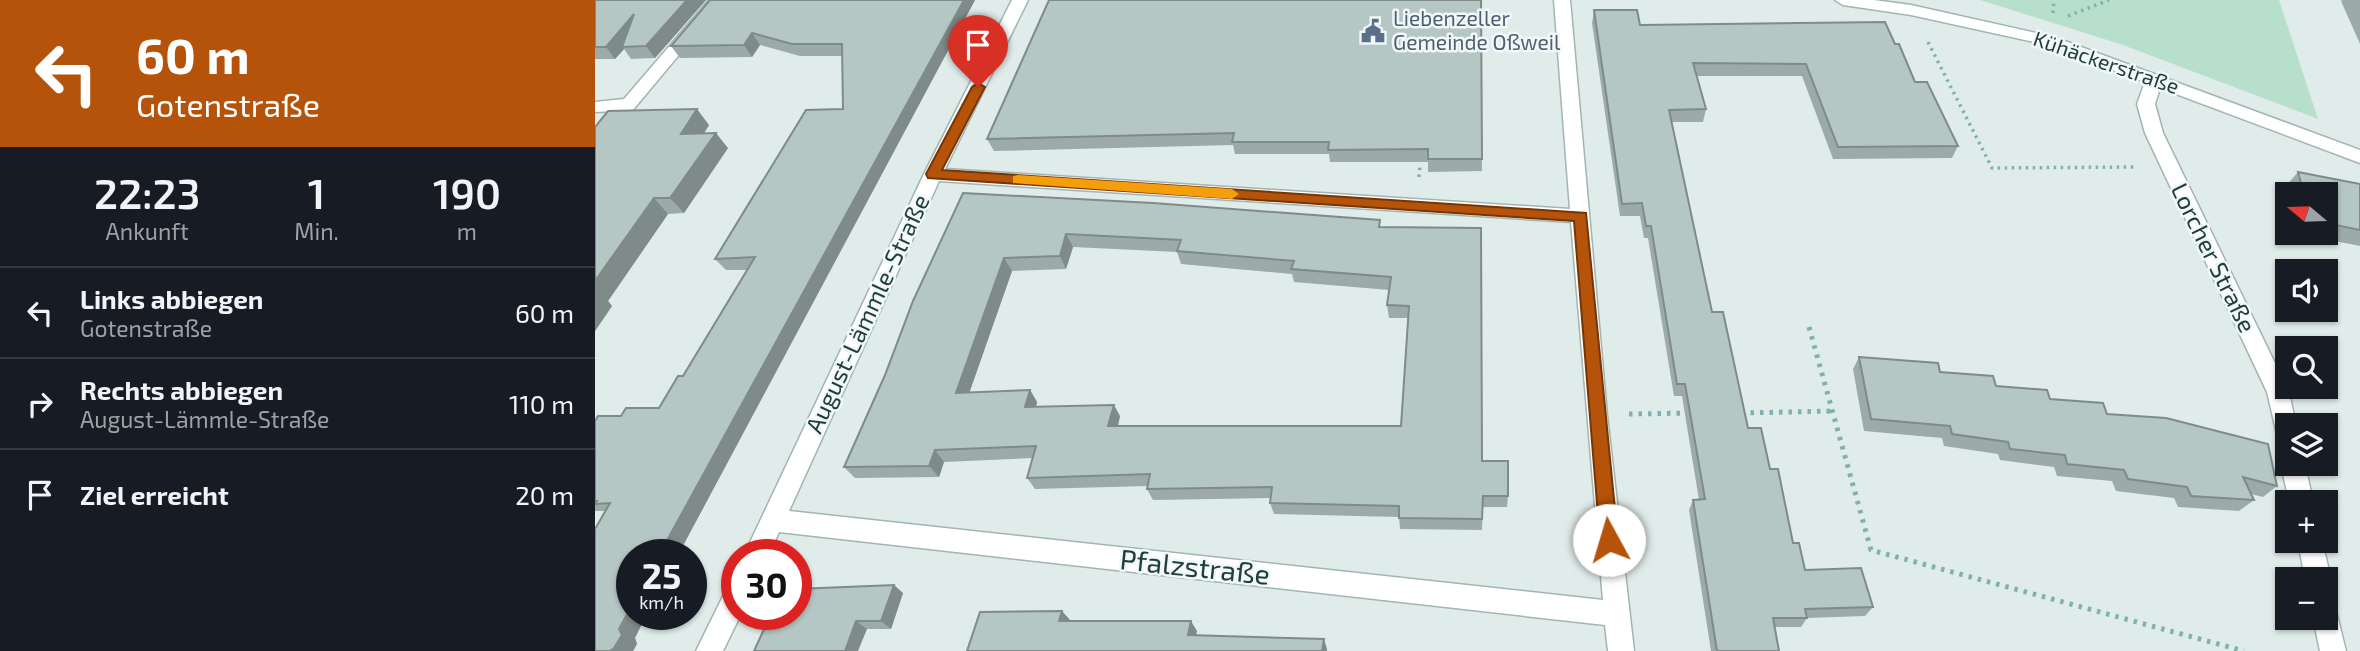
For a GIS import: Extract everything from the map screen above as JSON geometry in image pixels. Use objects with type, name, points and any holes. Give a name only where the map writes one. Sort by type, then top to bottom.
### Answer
[{"type":"street","points":[[595,144],[717,0]]},
{"type":"street","name":"August-Lämmle-Straße","points":[[764,539],[933,174],[1020,0]]},
{"type":"street","points":[[1562,0],[1596,415],[1621,651]]},
{"type":"street","name":"Kühäckerstraße","points":[[1843,0],[1911,10],[2048,40],[2360,157]]},
{"type":"street","name":"Lorcher Straße","points":[[2155,79],[2146,104],[2154,133],[2278,392],[2282,413]]},
{"type":"street","points":[[595,107],[628,104]]},
{"type":"street","points":[[933,174],[1581,216]]},
{"type":"street","name":"Pfalzstraße","points":[[773,520],[1617,614]]},
{"type":"street","points":[[709,651],[721,627]]},
{"type":"street","points":[[2329,630],[2333,651]]},
{"type":"path","points":[[1911,10],[1992,167],[2169,167]]},
{"type":"path","points":[[1809,327],[1871,551],[2244,651]]},
{"type":"path","points":[[1728,413],[1834,411]]},
{"type":"path","points":[[1596,415],[1702,413]]},
{"type":"green space","points":[[1980,0],[2279,0],[2318,119],[2123,45]]},
{"type":"building","points":[[595,0],[687,0],[646,46],[622,47],[634,14],[606,47],[595,47]]},
{"type":"building","points":[[710,0],[964,0],[668,539],[616,539],[616,630],[620,630],[622,635],[610,651],[595,651],[595,529],[610,503],[595,504],[595,421],[598,416],[621,416],[626,408],[659,408],[678,376],[683,376],[755,257],[715,259],[806,110],[843,109],[842,44],[792,44],[752,33],[744,45],[671,46]]},
{"type":"building","points":[[1049,0],[1481,0],[1482,159],[1428,159],[1428,149],[1328,150],[1329,142],[1232,142],[1234,133],[987,139]]},
{"type":"building","points":[[1594,10],[1637,10],[1640,25],[1885,22],[1895,44],[1899,44],[1915,82],[1927,82],[1958,146],[1838,147],[1806,64],[1693,63],[1706,109],[1669,110],[1712,312],[1723,312],[1748,428],[1761,428],[1770,469],[1778,469],[1793,543],[1799,543],[1805,570],[1861,568],[1873,607],[1805,609],[1807,618],[1773,618],[1779,651],[1717,651],[1693,500],[1705,499],[1685,384],[1677,384],[1651,226],[1646,226],[1642,203],[1622,204]]},
{"type":"building","points":[[697,109],[681,134],[716,133],[670,198],[654,198],[595,281],[595,127],[608,111]]},
{"type":"building","points":[[2298,172],[2360,184],[2360,230],[2338,225],[2338,182],[2301,182]]},
{"type":"building","points":[[963,193],[1153,203],[1380,220],[1379,227],[1481,228],[1482,461],[1508,461],[1508,496],[1483,496],[1482,519],[1399,518],[1399,506],[1270,503],[1272,487],[1147,489],[1150,474],[1027,478],[1036,446],[935,450],[929,466],[844,467],[885,375],[913,301]],"holes":[[[1066,234],[1181,240],[1177,251],[1294,261],[1291,269],[1391,277],[1387,305],[1409,306],[1401,426],[1108,426],[1114,405],[1025,407],[1030,390],[956,393],[1004,258],[1060,256]]]},
{"type":"building","points":[[1859,357],[1938,363],[1940,372],[1993,376],[1996,386],[2047,390],[2050,399],[2103,403],[2107,414],[2166,418],[2268,444],[2277,486],[2243,477],[2254,500],[2191,496],[2187,487],[2128,479],[2124,470],[2067,464],[2065,455],[2010,449],[2008,442],[1952,434],[1950,426],[1871,419]]},
{"type":"building","points":[[894,585],[881,621],[856,621],[845,651],[754,651],[764,630],[812,630],[812,588]]},
{"type":"building","points":[[1062,611],[1059,621],[1191,621],[1188,635],[1324,639],[1322,651],[967,651],[980,612]]},
{"type":"slow traffic","points":[[1018,180],[1232,194]]},
{"type":"place","name":"Liebenzeller Gemeinde Oßweil","points":[[1373,31]]},
{"type":"route","points":[[978,87],[933,174],[1581,216],[1596,415],[1609,540]]}]
